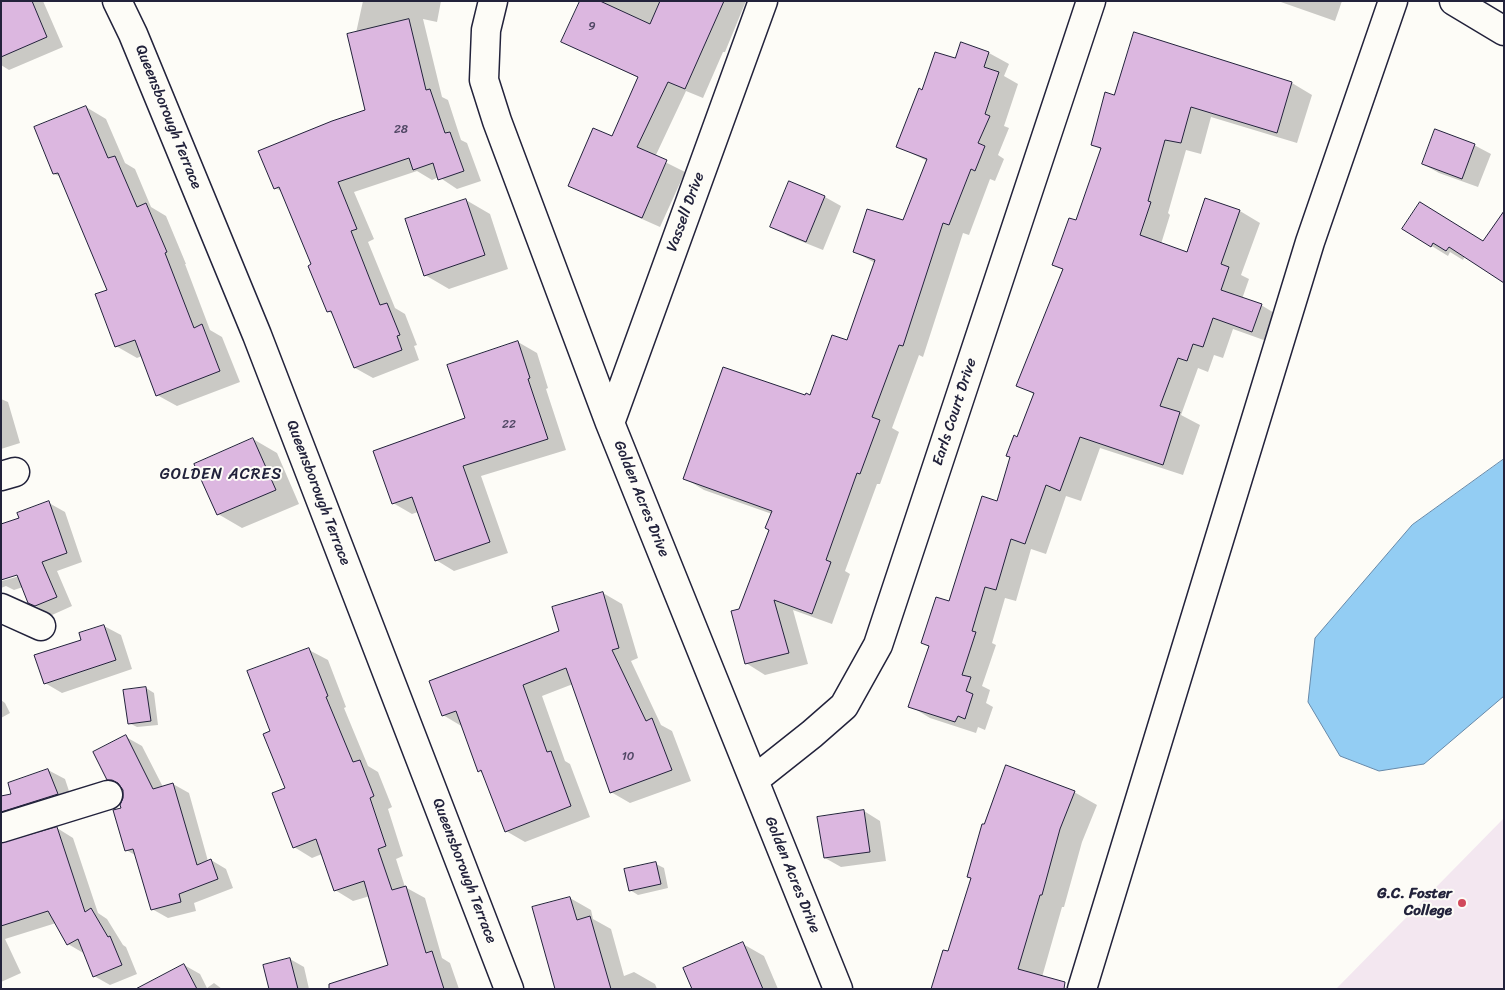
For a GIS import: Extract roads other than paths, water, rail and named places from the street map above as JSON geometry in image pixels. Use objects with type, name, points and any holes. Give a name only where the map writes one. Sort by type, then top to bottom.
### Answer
[{"type":"street","name":"Queensborough Terrace","points":[[117,1],[134,34],[257,334],[509,989]]},
{"type":"street","name":"Golden Acres Drive","points":[[493,1],[486,30],[484,80],[497,122],[610,423],[838,989]]},
{"type":"street","name":"Vassell Drive","points":[[610,423],[763,1]]},
{"type":"street","name":"Earls Court Drive","points":[[754,780],[844,706],[878,645],[1091,1]]},
{"type":"street","points":[[1082,989],[1310,242],[1393,1]]},
{"type":"street","points":[[1466,4],[1504,32]]},
{"type":"street","points":[[1,608],[41,626]]},
{"type":"street","points":[[1,828],[108,796]]},
{"type":"water","points":[[1504,459],[1504,696],[1424,764],[1379,771],[1340,756],[1308,702],[1315,638],[1412,525]]},
{"type":"place","name":"G.C. Foster College","points":[[1462,903]]},
{"type":"district","name":"GOLDEN ACRES","points":[[221,475]]}]
